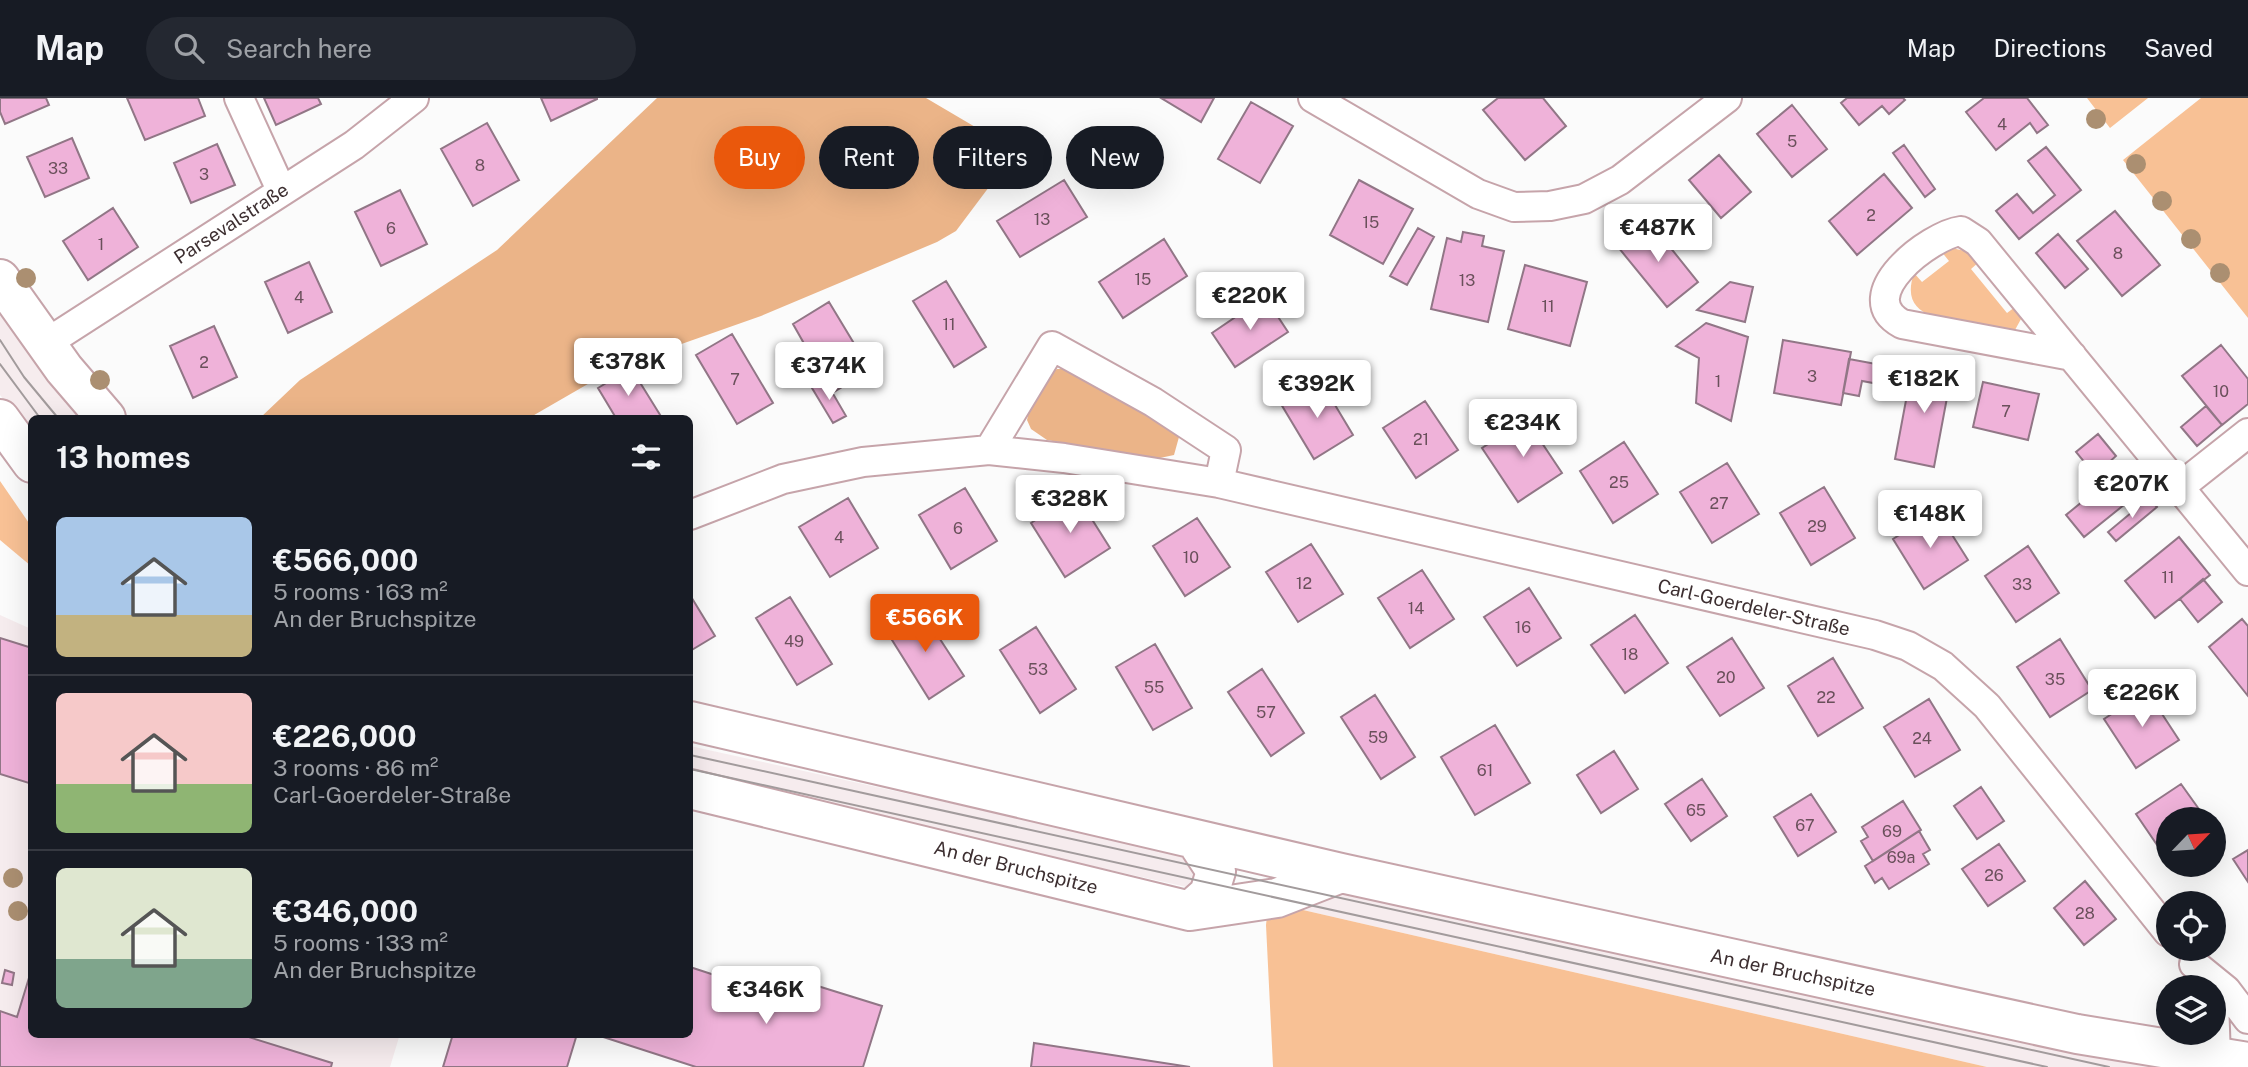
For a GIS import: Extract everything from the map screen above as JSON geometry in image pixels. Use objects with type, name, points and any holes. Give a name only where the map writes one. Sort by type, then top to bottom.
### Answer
[{"type":"main road","points":[[0,279],[45,344],[104,415]]},
{"type":"main road","points":[[0,419],[28,458]]},
{"type":"main road","name":"An der Bruchspitze","points":[[693,722],[1341,873],[2077,1034],[2156,1037]]},
{"type":"main road","name":"An der Bruchspitze","points":[[693,790],[1190,911],[1277,898],[1341,873]]},
{"type":"main road","points":[[1190,911],[1209,894],[1216,871],[1195,839]]},
{"type":"main road","name":"An der Bruchspitze","points":[[2186,1045],[2232,1060]]},
{"type":"street","points":[[239,98],[281,190]]},
{"type":"street","name":"Parsevalstraße","points":[[45,344],[354,145],[414,98]]},
{"type":"street","points":[[1313,98],[1478,194],[1514,207],[1550,206],[1584,199],[1620,180],[1727,98]]},
{"type":"street","points":[[2072,356],[1902,324],[1892,318],[1884,307],[1884,291],[1899,270],[1940,238],[1961,231],[1978,242],[2181,486],[2248,571]]},
{"type":"street","points":[[989,450],[1052,346],[1153,402],[1226,450],[1219,483]]},
{"type":"street","points":[[2181,486],[2248,433]]},
{"type":"street","name":"Carl-Goerdeler-Straße","points":[[693,514],[796,476],[863,462],[989,450],[1064,458],[1219,483],[1875,635],[1908,646],[1943,666],[1987,706],[2156,917]]},
{"type":"street","points":[[2192,972],[2226,990],[2248,1019]]},
{"type":"street","points":[[2226,1041],[2232,1060]]},
{"type":"shaded area","points":[[657,98],[926,98],[974,126],[933,126],[933,189],[988,189],[956,231],[937,242],[761,316],[619,366],[534,415],[263,415],[300,380],[497,250]]},
{"type":"shaded area","points":[[2087,98],[2148,98],[2110,128]]},
{"type":"shaded area","points":[[2201,98],[2248,98],[2248,318],[2123,160]]},
{"type":"shaded area","points":[[1952,248],[1969,252],[1979,262],[1971,269],[2007,313],[2015,307],[2021,319],[2015,330],[1999,330],[1947,320],[1925,313],[1917,307],[1912,299],[1911,288],[1914,273],[1922,282],[1949,261],[1941,251]]},
{"type":"shaded area","points":[[0,311],[39,368],[81,415],[28,415],[28,432],[0,395]]},
{"type":"shaded area","points":[[1057,369],[1066,369],[1172,429],[1179,437],[1174,455],[1155,459],[1047,440],[1031,429],[1027,420],[1029,411],[1051,373]]},
{"type":"shaded area","points":[[0,481],[28,522],[28,563],[0,540]]},
{"type":"shaded area","points":[[0,615],[28,628],[28,1038],[399,1038],[390,1067],[0,1067]]},
{"type":"shaded area","points":[[693,747],[1186,855],[1198,870],[1191,888],[693,777]]},
{"type":"shaded area","points":[[1345,890],[2103,1057],[2159,1067],[1987,1067],[1290,907]]},
{"type":"shaded area","points":[[1290,907],[1987,1067],[1273,1067],[1266,925],[1267,916]]},
{"type":"building","points":[[0,98],[46,98],[49,105],[5,124],[0,112]]},
{"type":"building","points":[[127,98],[198,98],[205,116],[145,140]]},
{"type":"building","points":[[264,98],[318,98],[321,104],[276,125]]},
{"type":"building","points":[[541,98],[597,98],[597,99],[551,121]]},
{"type":"building","points":[[1161,98],[1214,98],[1201,122]]},
{"type":"building","points":[[1498,98],[1543,98],[1566,126],[1525,160],[1483,110]]},
{"type":"building","points":[[1847,98],[1905,100],[1889,114],[1882,106],[1859,125],[1841,103]]},
{"type":"building","points":[[1984,98],[2027,98],[2048,125],[2037,133],[2030,123],[1996,150],[1966,112]]},
{"type":"building","points":[[1251,102],[1293,126],[1260,183],[1218,159]]},
{"type":"building","points":[[1792,105],[1827,149],[1792,177],[1757,134]]},
{"type":"building","points":[[487,123],[519,180],[473,206],[441,149]]},
{"type":"building","points":[[72,138],[89,178],[45,197],[27,157]]},
{"type":"building","points":[[217,144],[235,185],[191,203],[174,163]]},
{"type":"building","points":[[1904,145],[1935,189],[1925,197],[1893,153]]},
{"type":"building","points":[[2046,147],[2081,190],[2019,239],[1996,211],[2017,194],[2033,213],[2055,195],[2028,161]]},
{"type":"building","points":[[1719,155],[1751,192],[1721,218],[1689,180]]},
{"type":"building","points":[[1884,174],[1912,208],[1857,255],[1829,221]]},
{"type":"building","points":[[1064,180],[1066,189],[1070,189],[1087,217],[1020,257],[997,221]]},
{"type":"building","points":[[1359,180],[1413,209],[1383,264],[1330,235]]},
{"type":"building","points":[[400,190],[427,244],[381,266],[355,212]]},
{"type":"building","points":[[113,208],[138,247],[88,280],[63,241]]},
{"type":"building","points":[[2115,211],[2160,265],[2122,296],[2077,241]]},
{"type":"building","points":[[1649,221],[1698,282],[1667,307],[1618,247]]},
{"type":"building","points":[[1418,228],[1434,237],[1407,285],[1390,276]]},
{"type":"building","points":[[1463,232],[1484,236],[1482,246],[1504,251],[1488,322],[1431,309],[1447,238],[1461,242]]},
{"type":"building","points":[[2058,234],[2088,269],[2065,288],[2036,253]]},
{"type":"building","points":[[1164,239],[1187,276],[1123,318],[1099,282]]},
{"type":"building","points":[[309,262],[332,312],[288,333],[265,282]]},
{"type":"building","points":[[1525,265],[1587,282],[1570,346],[1508,329]]},
{"type":"building","points":[[946,281],[986,347],[954,367],[913,301]]},
{"type":"building","points":[[1730,282],[1753,287],[1745,322],[1697,310]]},
{"type":"building","points":[[1265,297],[1288,332],[1235,367],[1212,333]]},
{"type":"building","points":[[829,302],[870,370],[832,393],[793,324]]},
{"type":"building","points":[[1706,323],[1748,337],[1731,421],[1696,403],[1699,358],[1676,346]]},
{"type":"building","points":[[214,326],[237,377],[193,398],[170,346]]},
{"type":"building","points":[[732,334],[773,403],[737,424],[696,355]]},
{"type":"building","points":[[1783,340],[1851,352],[1841,405],[1774,393]]},
{"type":"building","points":[[2221,345],[2248,379],[2248,404],[2222,425],[2182,376]]},
{"type":"building","points":[[1849,359],[1903,369],[1900,388],[1862,381],[1859,396],[1843,393]]},
{"type":"building","points":[[1913,363],[1952,371],[1934,467],[1895,459]]},
{"type":"building","points":[[631,368],[660,415],[614,415],[598,388]]},
{"type":"building","points":[[825,380],[846,416],[833,423],[812,388]]},
{"type":"building","points":[[1320,380],[1353,435],[1314,459],[1281,404]]},
{"type":"building","points":[[1983,382],[2039,394],[2028,440],[1973,427]]},
{"type":"building","points":[[1425,401],[1458,450],[1416,478],[1383,428]]},
{"type":"building","points":[[2206,406],[2222,425],[2197,446],[2181,427]]},
{"type":"building","points":[[1533,415],[1545,433],[1538,437],[1562,473],[1518,502],[1482,448]]},
{"type":"building","points":[[2098,434],[2116,456],[2095,475],[2076,452]]},
{"type":"building","points":[[1624,442],[1658,494],[1613,523],[1580,471]]},
{"type":"building","points":[[1727,463],[1759,514],[1712,543],[1680,492]]},
{"type":"building","points":[[2127,465],[2145,488],[2084,537],[2066,515]]},
{"type":"building","points":[[1824,487],[1855,538],[1811,565],[1780,513]]},
{"type":"building","points":[[965,488],[997,541],[951,569],[919,515]]},
{"type":"building","points":[[1076,494],[1110,548],[1065,577],[1031,523]]},
{"type":"building","points":[[848,498],[878,548],[830,577],[799,527]]},
{"type":"building","points":[[2149,498],[2157,507],[2116,541],[2108,532]]},
{"type":"building","points":[[1937,511],[1968,560],[1924,589],[1893,539]]},
{"type":"building","points":[[1197,518],[1230,567],[1185,596],[1153,546]]},
{"type":"building","points":[[2179,537],[2210,575],[2155,618],[2125,581]]},
{"type":"building","points":[[1311,544],[1343,594],[1298,622],[1266,572]]},
{"type":"building","points":[[2028,546],[2059,593],[2016,622],[1985,576]]},
{"type":"building","points":[[1422,570],[1454,619],[1410,648],[1378,598]]},
{"type":"building","points":[[2203,579],[2222,602],[2198,622],[2180,599]]},
{"type":"building","points":[[1529,588],[1561,638],[1517,666],[1484,617]]},
{"type":"building","points":[[790,597],[832,664],[797,685],[756,618]]},
{"type":"building","points":[[693,600],[715,636],[693,649]]},
{"type":"building","points":[[921,610],[964,676],[929,699],[887,632]]},
{"type":"building","points":[[1635,615],[1668,663],[1625,693],[1591,645]]},
{"type":"building","points":[[2242,619],[2248,626],[2248,696],[2209,647]]},
{"type":"building","points":[[1036,627],[1076,689],[1040,713],[1000,650]]},
{"type":"building","points":[[0,638],[28,647],[28,783],[0,774]]},
{"type":"building","points":[[1732,638],[1764,688],[1720,716],[1687,667]]},
{"type":"building","points":[[2060,639],[2092,690],[2050,717],[2017,667]]},
{"type":"building","points":[[1155,644],[1192,708],[1153,730],[1116,667]]},
{"type":"building","points":[[1833,658],[1863,708],[1818,736],[1788,686]]},
{"type":"building","points":[[1262,669],[1304,733],[1271,756],[1228,692]]},
{"type":"building","points":[[2147,691],[2179,740],[2136,768],[2104,719]]},
{"type":"building","points":[[1375,695],[1415,757],[1381,779],[1341,717]]},
{"type":"building","points":[[1929,699],[1960,750],[1915,777],[1884,727]]},
{"type":"building","points":[[1495,725],[1530,783],[1475,815],[1441,757]]},
{"type":"building","points":[[1614,751],[1638,789],[1601,813],[1577,775]]},
{"type":"building","points":[[1702,779],[1727,816],[1691,841],[1665,804]]},
{"type":"building","points":[[2181,784],[2197,807],[2156,807],[2156,843],[2136,814]]},
{"type":"building","points":[[1981,787],[2004,821],[1977,839],[1954,806]]},
{"type":"building","points":[[1811,794],[1836,832],[1798,856],[1774,817]]},
{"type":"building","points":[[1903,801],[1921,830],[1873,861],[1861,841],[1868,837],[1862,827]]},
{"type":"building","points":[[1919,831],[1930,850],[1923,854],[1929,864],[1889,889],[1882,878],[1875,883],[1865,866]]},
{"type":"building","points":[[1999,844],[2025,881],[1988,906],[1962,869]]},
{"type":"building","points":[[2248,850],[2248,882],[2233,859]]},
{"type":"building","points":[[2085,881],[2116,919],[2084,945],[2054,908]]},
{"type":"building","points":[[693,968],[757,989],[763,969],[882,1006],[863,1067],[696,1067],[606,1038],[693,1038]]},
{"type":"building","points":[[5,970],[14,973],[12,985],[2,983]]},
{"type":"building","points":[[28,981],[28,1038],[252,1038],[332,1063],[331,1067],[0,1067],[0,1011],[17,1017]]},
{"type":"building","points":[[452,1038],[576,1038],[567,1067],[443,1067]]},
{"type":"building","points":[[1034,1043],[1190,1067],[1031,1067]]},
{"type":"tram line","points":[[0,340],[24,377],[56,415]]},
{"type":"tram line","points":[[0,364],[38,415]]},
{"type":"tram line","points":[[693,756],[2109,1067]]},
{"type":"tram line","points":[[693,770],[2047,1067]]}]
